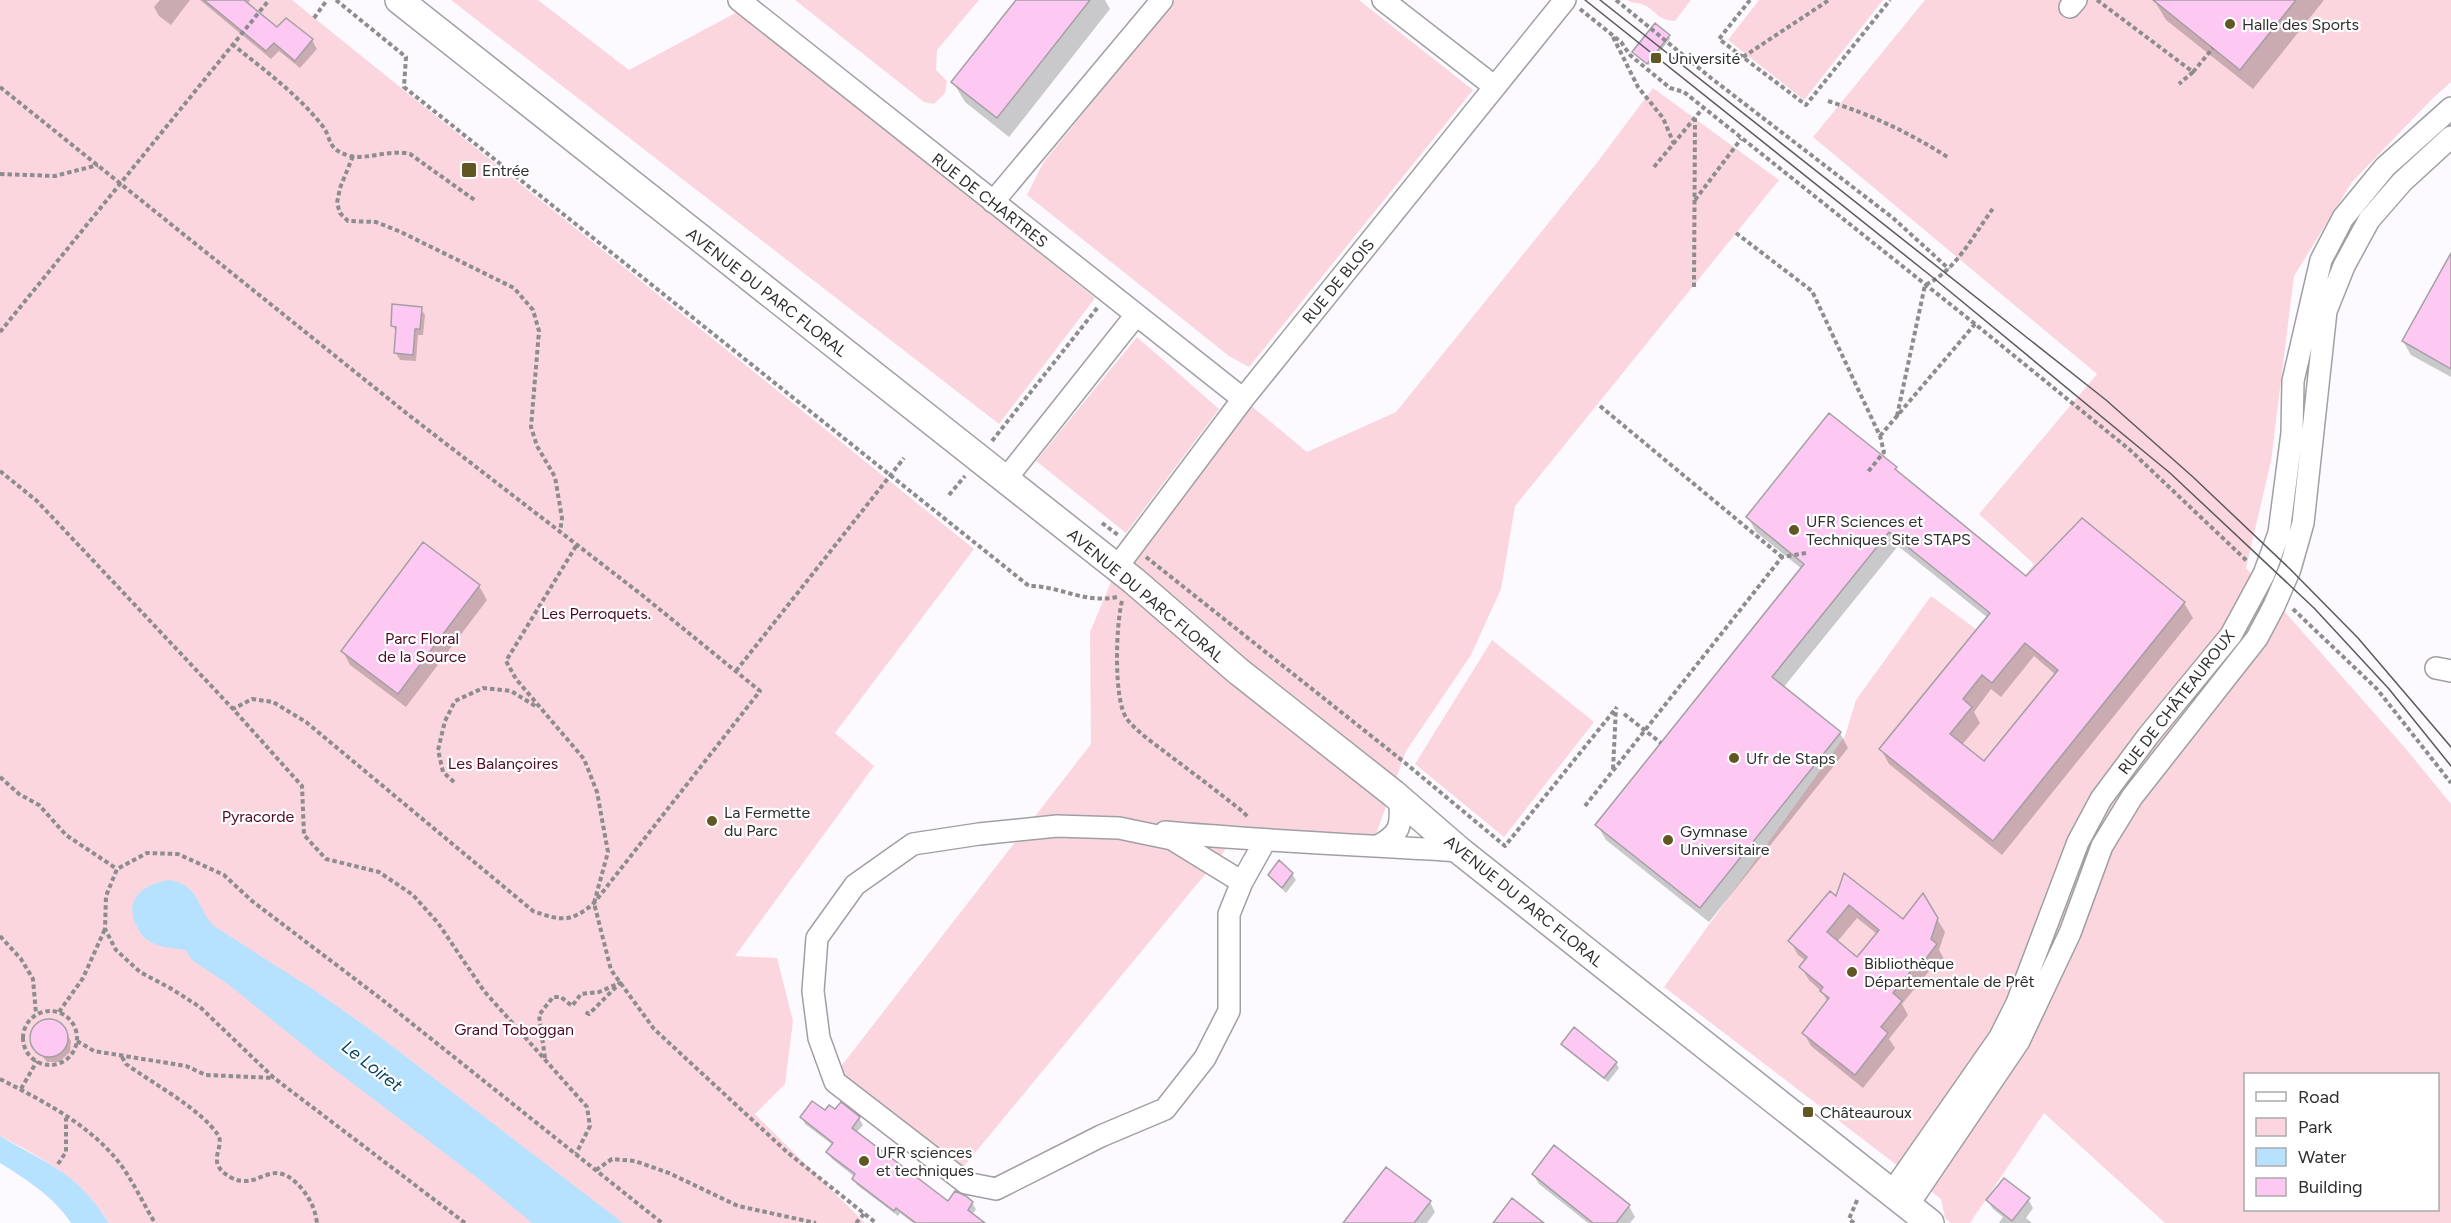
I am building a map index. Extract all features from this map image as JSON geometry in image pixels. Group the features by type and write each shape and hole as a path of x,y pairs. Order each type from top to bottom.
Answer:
{"main road":[{"name":"AVENUE DU PARC FLORAL","path":"399,0 1117,567 1238,671 1400,800 1460,851 1930,1223"}],"street":[{"name":"RUE DE CHARTRES","path":"739,0 1243,399"},
{"path":"993,202 1162,0"},
{"path":"1383,0 1495,87"},
{"name":"RUE DE BLOIS","path":"1117,567 1243,399 1495,87 1571,4"},
{"name":"RUE DE CHÂTEAUROUX","path":"1900,1199 2000,1037 2017,1003 2078,842 2101,800 2148,736 2231,635 2265,574 2279,533 2292,433 2293,381 2321,260 2343,218 2385,167 2451,108"},
{"name":"RUE DE CHÂTEAUROUX","path":"1900,1199 2019,1041 2070,933 2102,846 2132,797 2257,638 2274,606 2290,569 2303,524 2326,311 2344,266 2370,220 2402,182 2451,137"},
{"path":"1005,480 1136,315"},
{"path":"1378,846 1397,833 1401,822 1400,800"},
{"path":"1266,841 1242,882 1229,914 1229,1011 1204,1058 1165,1109 1101,1136 996,1189 966,1184 835,1082 819,1038 813,991 817,938 855,885 913,844 1057,826 1119,828 1266,841 1460,851"},
{"path":"1119,828 1172,839 1242,882"}],"path":[{"path":"0,332 269,0"},
{"path":"314,18 327,0"},
{"path":"336,0 406,57 404,87 1029,586 1046,588 1086,599 1100,599 1124,594 1117,621 1117,646 1120,702 1126,718 1143,735 1242,811 1266,841"},
{"path":"1616,0 1711,78 1893,218 1949,269"},
{"path":"1750,0 1719,39 1806,105 1890,0"},
{"path":"1743,57 1829,0"},
{"path":"2097,0 2193,72"},
{"path":"1571,4 1621,42 1630,55 1670,88 1684,92 2130,450 2253,566"},
{"path":"1611,34 1638,87 1663,118 1674,144"},
{"path":"232,44 289,91 323,125 329,144 339,152 353,156 398,151 410,154 476,201"},
{"path":"2179,84 2193,72 2213,48"},
{"path":"0,87 410,416 760,690 594,903 579,916 558,920 533,911 306,722 273,702 263,700 252,699 233,709"},
{"path":"1828,101 1870,115 1913,135 1948,158"},
{"path":"1654,168 1703,108"},
{"path":"1694,287 1695,118"},
{"path":"1695,200 1741,139"},
{"path":"353,156 337,202 340,213 348,221 376,222 401,232 514,288 533,310 539,331 531,427 537,446 555,477 562,518 560,532"},
{"path":"0,174 55,176 99,165"},
{"path":"1925,285 1936,280 1949,269 1994,207"},
{"path":"1736,233 1812,291 1880,436 1884,452 1867,473"},
{"path":"1897,416 1925,285"},
{"path":"992,441 1103,301"},
{"path":"1880,436 1975,324"},
{"path":"1600,406 1782,557"},
{"path":"736,671 904,458"},
{"path":"0,471 37,501 233,709 302,786 304,835 326,859 379,872 412,895 438,923 484,992 587,1107 590,1126 576,1154"},
{"path":"950,495 969,471"},
{"path":"576,546 506,661 516,679 584,759 597,792 608,852 594,903 611,970 654,1029 787,1152 876,1223"},
{"path":"1585,806 1782,557 1806,553"},
{"name":"AVENUE DU PARC FLORAL","path":"1142,554 1404,762 1505,846 1617,707 1613,769"},
{"path":"2286,603 2377,689 2451,783"},
{"path":"454,782 443,772 438,750 445,721 455,701 483,688 493,689 511,691 541,710"},
{"path":"1624,714 1661,743"},
{"path":"0,777 19,794 39,805 66,835 117,869"},
{"path":"59,1012 83,978 105,929 106,896 117,869 147,853 178,854 224,875 252,901 662,1223"},
{"path":"105,929 116,950 140,972 170,987 200,1007 274,1078 465,1223"},
{"path":"0,936 21,959 33,979 36,1014"},
{"path":"545,1059 539,1015 553,997 561,997 572,1006 581,994 599,992 620,982"},
{"path":"585,1012 589,1014 620,982"},
{"path":"43,1011 59,1012 73,1023 77,1041 75,1049 63,1062 54,1064 37,1061 30,1056 23,1042 25,1026 36,1014 43,1011"},
{"path":"77,1041 94,1051 186,1066 206,1075 274,1078"},
{"path":"122,1057 126,1064 205,1120 220,1139 217,1160 222,1170 230,1177 244,1181 277,1173 288,1175 313,1204 317,1223"},
{"path":"21,1089 37,1061"},
{"path":"0,1078 66,1117 112,1154 155,1223"},
{"path":"58,1164 66,1152 66,1117"},
{"path":"596,1170 612,1159 635,1161 686,1180 738,1206 816,1223"},
{"path":"1854,1223 1849,1219 1858,1198"},
{"path":"856,1223 864,1214"}],"green space":[{"name":"Parc Floral de la Source","path":"0,0 292,0 974,549 835,733 874,766 735,956 777,958 793,1021 785,1084 755,1114 865,1223 109,1223 87,1194 74,1182 47,1162 0,1136"},
{"path":"451,0 538,0 629,70 739,11 1095,298 999,424"},
{"path":"795,0 979,0 937,50 936,70 947,81 945,93 934,104 924,102"},
{"path":"1175,0 1359,0 1473,90 1249,367 1229,356 1027,195 1043,163"},
{"path":"1627,0 1691,0 1675,21 1664,19 1646,6"},
{"path":"1759,0 1883,0 1804,100 1728,40"},
{"path":"1925,0 2451,0 2451,82 2352,182 2294,276 2271,461 2246,568 2406,749 2451,804 2451,1223 2165,1223 2044,1113 1970,1223 1951,1223 1945,1218 1941,1199 1664,987 1845,736 1856,700 1931,596 1980,632 2034,564 1979,514 2097,374 1813,137"},
{"path":"1653,88 1779,180 1515,506 1501,589 1471,655 1406,751 1371,848 1231,843 955,1177 832,1078 1091,744 1090,632 1117,568 1243,399 1307,452 1396,412 1596,164"},
{"path":"1137,337 1219,409 1126,533 1036,461"},
{"path":"1492,640 1594,722 1504,837 1415,764"}],"water":[{"name":"Le Loiret","path":"170,880 180,883 193,892 214,926 317,992 371,1030 623,1223 532,1223 229,985 192,960 185,950 162,946 145,938 133,917 134,901 144,889"},
{"path":"0,1136 61,1171 85,1192 109,1223 71,1223 48,1197 0,1163"}],"building":[{"path":"204,0 244,0 277,27 286,18 313,39 295,61 274,43 266,51"},
{"path":"1016,0 1090,0 997,118 951,82"},
{"name":"Halle des Sports","path":"2153,0 2296,0 2240,70"},
{"path":"1655,23 1670,35 1647,64 1632,52"},
{"path":"2451,253 2451,369 2402,341"},
{"path":"392,304 422,307 420,329 415,329 413,355 394,353 396,327 391,326"},
{"path":"1829,413 2026,576 2082,518 2185,602 1993,841 1879,749 1990,613 1889,532 1772,677 1841,732 1700,908 1595,825 1804,564 1746,517","holes":["2025,643 2058,670 1984,761 1950,734 1972,707 1963,699 1982,675 1992,683"]},
{"path":"423,542 480,585 398,694 341,651"},
{"path":"1279,860 1293,873 1282,888 1268,875"},
{"name":"Bibliothèque Départementale de Prêt","path":"1844,873 1903,919 1923,893 1938,918 1931,939 1937,944 1925,960 1922,957 1893,993 1902,1001 1881,1027 1888,1033 1855,1075 1802,1033 1829,998 1820,991 1823,987 1799,967 1807,957 1788,941 1830,891 1836,896","holes":["1849,905 1879,930 1857,957 1827,932"]},
{"path":"49,1019 62,1025 68,1038 62,1051 49,1057 36,1051 30,1038 36,1025"},
{"path":"1574,1027 1617,1062 1604,1078 1561,1044"},
{"path":"812,1101 825,1110 829,1105 835,1109 841,1102 860,1117 852,1128 948,1201 955,1191 966,1196 973,1202 968,1210 985,1223 916,1223 896,1208 894,1211 852,1179 855,1174 826,1152 833,1143 800,1117"},
{"path":"1554,1145 1630,1205 1616,1223 1593,1223 1532,1174"},
{"path":"1386,1167 1431,1201 1414,1223 1343,1223"},
{"path":"2004,1178 2030,1198 2012,1221 1986,1200"},
{"path":"1512,1198 1544,1223 1493,1223"}],"tram line":[{"path":"1585,0 1936,280 2170,473 2314,608 2389,689 2451,766"},
{"path":"1600,0 2106,400 2193,477 2290,569 2358,638 2451,747"}],"place":[{"name":"Halle des Sports","path":"2230,24"},
{"name":"Université","path":"1656,58"},
{"name":"Entrée","path":"469,170"},
{"name":"UFR Sciences et Techniques Site STAPS","path":"1794,530"},
{"name":"Ufr de Staps","path":"1734,758"},
{"name":"La Fermette du Parc","path":"712,821"},
{"name":"Gymnase Universitaire","path":"1668,840"},
{"name":"Bibliothèque Départementale de Prêt","path":"1852,972"},
{"name":"Châteauroux","path":"1808,1112"},
{"name":"UFR sciences et techniques","path":"864,1161"}],"park label":[{"name":"Les Perroquets.","path":"596,613"},
{"name":"Les Balançoires","path":"503,763"},
{"name":"Pyracorde","path":"258,816"},
{"name":"Grand Toboggan","path":"514,1029"}]}
